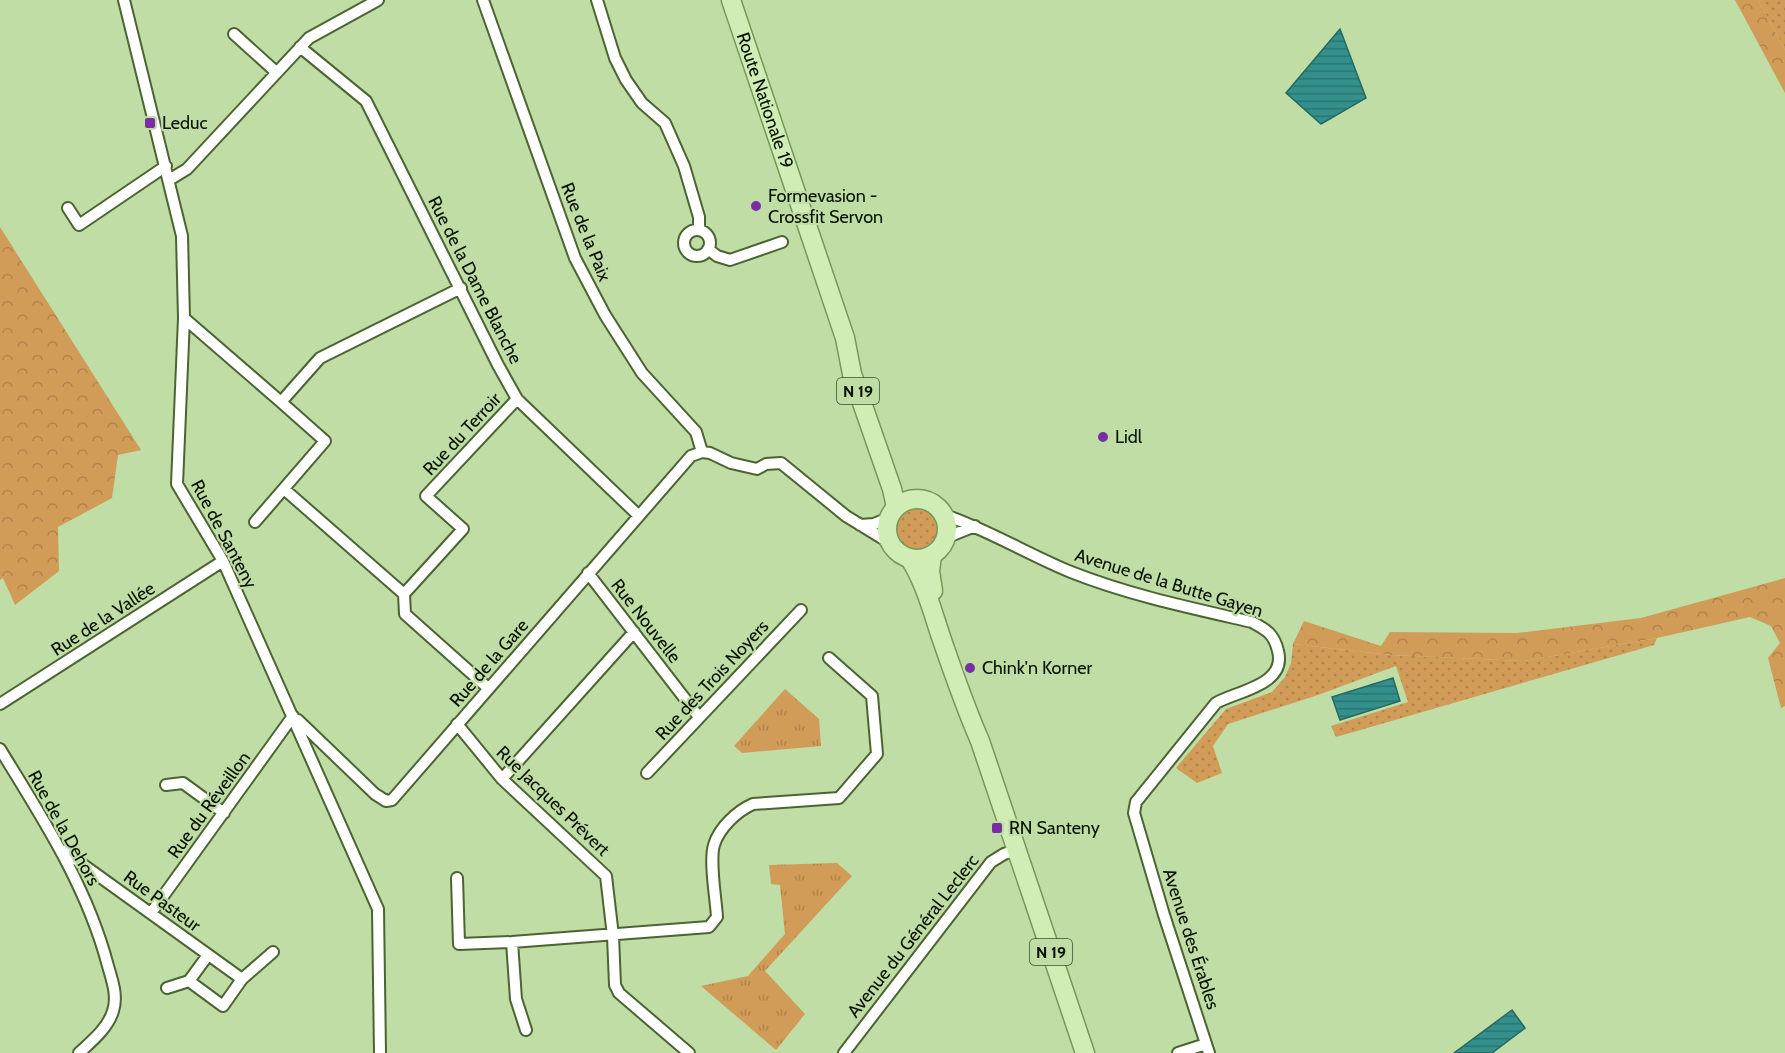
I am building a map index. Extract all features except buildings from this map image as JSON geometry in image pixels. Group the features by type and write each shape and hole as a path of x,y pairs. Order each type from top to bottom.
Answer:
{"main road":[{"name":"Route Nationale 19","path":"731,0 845,338 866,387 893,473 898,483 913,499"},
{"name":"Route Nationale 19","path":"845,338 852,374 892,489 892,513"},
{"path":"913,499 933,504 942,514 947,528 942,546 932,555 920,559 910,559 901,555 890,543 886,529 892,513 904,502 913,499"},
{"name":"N 19","path":"932,555 930,571 932,589 975,714 980,741"},
{"name":"N 19","path":"910,559 926,591 963,702 980,741 1085,1053"}],"street":[{"name":"Rue de Santeny","path":"124,0 182,236 184,318 177,484 223,561 378,909 380,1053"},
{"path":"170,180 188,169 300,47 320,30 378,0"},
{"name":"Rue de la Paix","path":"483,0 575,258 605,315 642,373 696,432 702,452"},
{"path":"597,0 615,58 626,80 642,103 665,123 684,166 699,218 699,230"},
{"path":"234,34 276,72"},
{"name":"Rue de la Dame Blanche","path":"300,47 366,101 517,399 639,516"},
{"path":"68,208 79,225 166,166"},
{"path":"699,230 709,237 708,249 704,254 697,255 687,249 686,238 691,232 699,230"},
{"path":"708,249 717,256 730,260 782,242"},
{"path":"281,402 320,358 461,288"},
{"path":"184,318 325,441 255,522"},
{"name":"Rue du Terroir","path":"404,594 463,529 426,496 517,399"},
{"path":"702,452 710,453 731,463 757,469 766,464 781,463 860,525 890,543"},
{"name":"Rue de la Gare","path":"293,716 375,794 386,801 392,800 691,456 702,452"},
{"path":"284,489 404,594 405,614 488,688"},
{"path":"860,525 874,524 892,513"},
{"name":"Avenue de la Butte Gayen","path":"942,514 975,526 1036,556 1106,584 1252,622 1270,631 1276,641 1280,656 1277,668 1271,677 1260,685 1227,696 1203,716 1136,802 1134,813 1141,836"},
{"path":"945,538 975,526"},
{"name":"Rue de la Vallée","path":"0,704 223,561"},
{"name":"Rue Nouvelle","path":"588,573 699,717"},
{"name":"Rue des Trois Noyers","path":"647,773 801,610"},
{"path":"502,779 634,632"},
{"path":"457,878 459,944 613,936 709,927 717,917 714,845 720,833 741,809 753,804 839,798 877,754 872,696 829,658"},
{"name":"Rue du Réveillon","path":"150,913 293,716"},
{"name":"Rue Jacques Prévert","path":"457,724 502,779 606,876 613,936 615,985 619,993 688,1053"},
{"name":"Rue de la Dehors","path":"0,749 61,849 88,906 116,996 114,1010 108,1021 98,1035 79,1053"},
{"path":"166,784 183,783 224,813"},
{"name":"Avenue des Érables","path":"1141,836 1164,915 1208,1048"},
{"name":"Rue Pasteur","path":"61,849 242,979"},
{"name":"Avenue du Général Leclerc","path":"844,1053 990,862 1016,850"},
{"path":"512,942 516,999 526,1030"},
{"path":"189,981 223,1006 242,979 273,952"},
{"path":"167,988 189,981 208,955"},
{"path":"1178,1053 1208,1048"}],"green space":[{"path":"1735,0 1758,0 1785,50 1785,93"},
{"path":"1758,0 1785,0 1785,50"},
{"path":"0,227 141,450 118,455 112,498 58,527 59,571 15,605 3,578 0,580"},
{"path":"917,508 932,515 939,530 932,545 917,552 902,545 895,530 902,515"},
{"path":"1785,578 1785,706 1781,708 1768,658 1780,643 1771,626 1750,617 1657,638 1524,661 1391,655 1293,644 1304,621 1381,646 1390,632 1517,633 1641,618"},
{"path":"1657,638 1654,645 1336,737 1331,726 1408,702 1396,666 1318,695 1228,724 1213,746 1222,773 1197,783 1176,768 1226,709 1272,692 1285,677 1291,663 1293,644 1391,655 1524,661"},
{"path":"785,689 819,719 821,746 742,753 734,746"},
{"path":"837,863 852,876 765,971 805,1014 776,1050 701,986 748,976 785,934 780,885 771,884 769,865"}],"water":[{"path":"1340,29 1366,98 1321,124 1286,93"},
{"path":"1393,678 1400,701 1340,720 1332,697"},
{"path":"1512,1010 1525,1028 1492,1053 1454,1053"}],"place":[{"name":"Leduc","path":"150,123"},
{"name":"Formevasion - Crossfit Servon","path":"756,206"},
{"name":"Lidl","path":"1103,437"},
{"name":"Chink'n Korner","path":"970,668"},
{"name":"RN Santeny","path":"997,828"}]}
